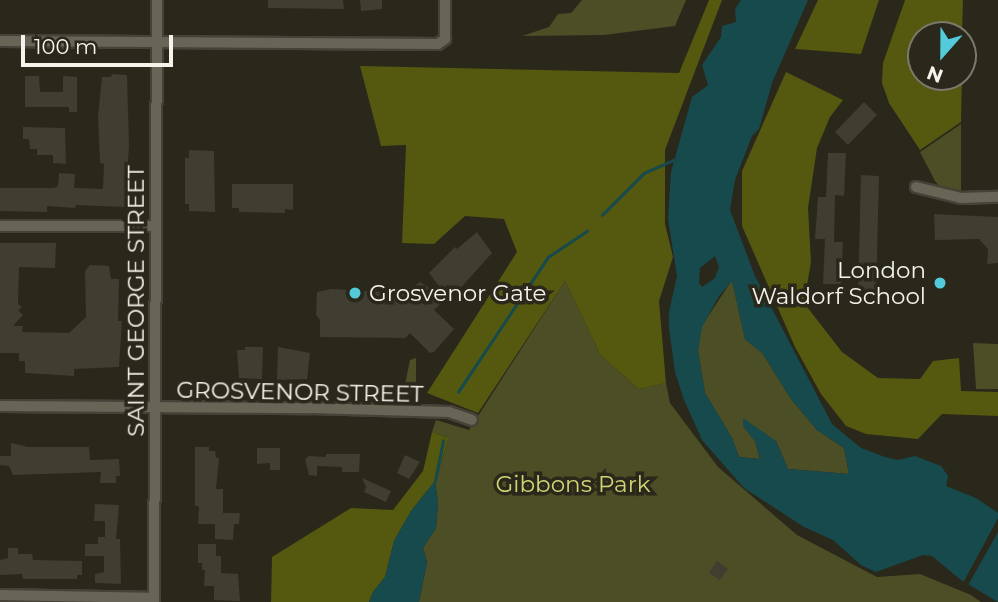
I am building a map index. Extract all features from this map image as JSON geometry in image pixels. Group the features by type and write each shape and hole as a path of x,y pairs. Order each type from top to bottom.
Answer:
{"street":[{"name":"SAINT GEORGE STREET","path":"154,600 157,0"},
{"path":"0,41 438,44 444,39 445,0"},
{"path":"916,187 961,198 998,197"},
{"path":"0,226 155,226"},
{"name":"GROSVENOR STREET","path":"0,406 311,408 449,412 472,420"},
{"path":"0,595 154,600"}],"green space":[{"path":"582,0 686,0 675,26 604,35 522,36 549,27 558,14 571,13"},
{"path":"961,124 961,194 941,188 920,152"},
{"path":"732,280 745,339 763,354 791,399 817,430 844,448 849,474 788,469 776,441 743,426 755,441 760,459 739,457 732,438 705,393 698,351 701,327"},
{"name":"Gibbons Park","path":"565,281 601,356 639,389 666,383 670,403 718,467 797,535 877,577 920,574 971,595 981,602 419,602 427,562 423,548 436,528 438,503 435,481 449,438 432,432 436,420 469,430"},
{"path":"973,343 998,344 998,389 976,389"},
{"path":"416,358 416,381 408,400 401,404 410,360"}],"shaded area":[{"path":"709,0 722,0 665,150 665,224 673,257 659,301 666,383 639,389 601,356 565,281 478,413 427,393 517,252 504,219 465,216 434,244 402,243 406,145 381,146 360,66 679,73"},
{"path":"818,0 879,0 861,54 795,49"},
{"path":"905,0 963,0 962,21 907,21 907,91 962,91 961,122 920,150 889,103 882,83 883,63"},
{"path":"786,72 843,100 830,117 817,148 808,208 811,262 804,303 842,352 878,378 920,379 933,361 959,358 961,391 998,392 998,416 942,414 918,439 866,434 846,426 821,394 795,347 742,226 742,171"},
{"path":"432,432 449,438 435,481 411,511 394,541 385,577 369,602 271,602 272,557 351,508 393,510 423,471"}],"water":[{"path":"741,0 808,0 772,83 759,129 752,136 735,180 730,210 755,276 832,424 861,448 898,460 915,456 941,466 948,476 946,486 976,498 998,513 998,602 961,580 932,556 923,555 876,572 861,565 833,540 804,527 744,488 702,440 684,400 675,372 669,328 669,312 677,276 668,219 671,172 692,97 708,85 702,65 721,37 722,26 736,22 735,9","holes":["715,256 719,267 715,278 702,287 699,283 700,268","732,281 745,339 763,354 791,399 817,430 844,448 849,474 788,469 776,441 743,418 743,426 755,441 760,459 739,457 732,438 705,393 698,351 702,327 719,296"]},
{"path":"435,481 438,503 436,528 423,548 427,562 419,602 369,602 385,577 394,541 411,511"}],"pier":[{"path":"998,518 998,532 967,587 962,585"}],"building":[{"path":"268,0 343,0 344,9 268,8"},
{"path":"360,0 382,0 382,9 361,11"},
{"path":"112,74 127,75 129,146 125,207 76,205 75,208 47,206 47,212 0,211 0,188 54,188 58,186 59,173 75,174 74,188 103,189 104,164 100,163 98,116 102,77 111,77"},
{"path":"25,76 39,76 40,92 63,92 63,76 77,77 77,112 69,112 69,107 25,107"},
{"path":"864,102 877,115 848,145 835,132"},
{"path":"23,127 65,128 66,164 53,163 53,155 37,155 37,149 30,149 29,139 23,139"},
{"path":"189,150 214,151 215,212 189,211 189,204 185,204 185,158 189,158"},
{"path":"828,153 846,153 844,196 835,195 834,242 843,242 841,284 823,284 825,239 815,239 818,197 826,197"},
{"path":"861,175 879,176 876,295 858,294"},
{"path":"232,184 293,184 293,210 285,209 285,213 239,212 239,208 232,208"},
{"path":"934,214 998,217 998,263 987,264 988,249 979,239 935,240"},
{"path":"477,232 492,253 456,293 448,298 429,273 455,247 457,249"},
{"path":"0,243 56,243 55,268 19,267 18,304 22,307 18,310 23,315 13,326 23,326 22,332 69,333 86,317 85,271 90,265 109,266 111,279 119,279 118,321 122,321 119,367 74,369 74,376 25,373 25,361 19,361 19,353 0,353"},
{"name":"Grosvenor Gate","path":"420,282 446,299 434,310 454,329 434,352 430,353 410,333 405,338 320,337 320,320 316,315 317,292 331,289 401,293 402,289 409,290"},
{"path":"245,347 263,347 262,379 239,378 237,350 245,350"},
{"path":"278,347 310,353 307,379 277,380"},
{"path":"11,443 28,447 89,447 90,460 119,459 120,476 116,476 116,483 100,483 101,472 13,475 9,466 0,465 0,456 11,456"},
{"path":"195,447 209,447 209,451 215,451 216,458 219,458 216,489 223,489 223,513 240,513 239,524 234,524 233,540 215,539 215,524 198,524 199,506 195,506"},
{"path":"257,448 280,448 280,470 270,470 270,463 257,464"},
{"path":"326,454 360,454 359,472 342,472 342,467 317,466 317,476 309,475 305,459 309,456 326,457"},
{"path":"405,455 420,462 409,479 397,473"},
{"path":"362,478 391,491 386,502 364,492 366,487"},
{"path":"95,504 119,505 116,539 120,539 121,584 95,583 95,574 104,572 104,556 85,556 85,544 98,544 98,537 105,537 105,521 94,521"},
{"path":"198,544 216,544 216,556 221,556 221,573 238,574 240,601 214,600 214,586 204,586 205,570 202,570 202,563 198,563"},
{"path":"8,548 18,548 18,554 32,554 33,560 82,561 82,575 77,575 77,579 23,579 22,574 0,575 0,560 8,558"},
{"path":"717,561 728,569 720,580 709,573"}],"waterway":[{"path":"602,215 644,173 673,160"},
{"path":"458,392 548,257 587,231"},
{"path":"435,481 443,441"}],"place":[{"name":"London Waldorf School","path":"940,283"},
{"name":"Grosvenor Gate","path":"355,293"}]}
